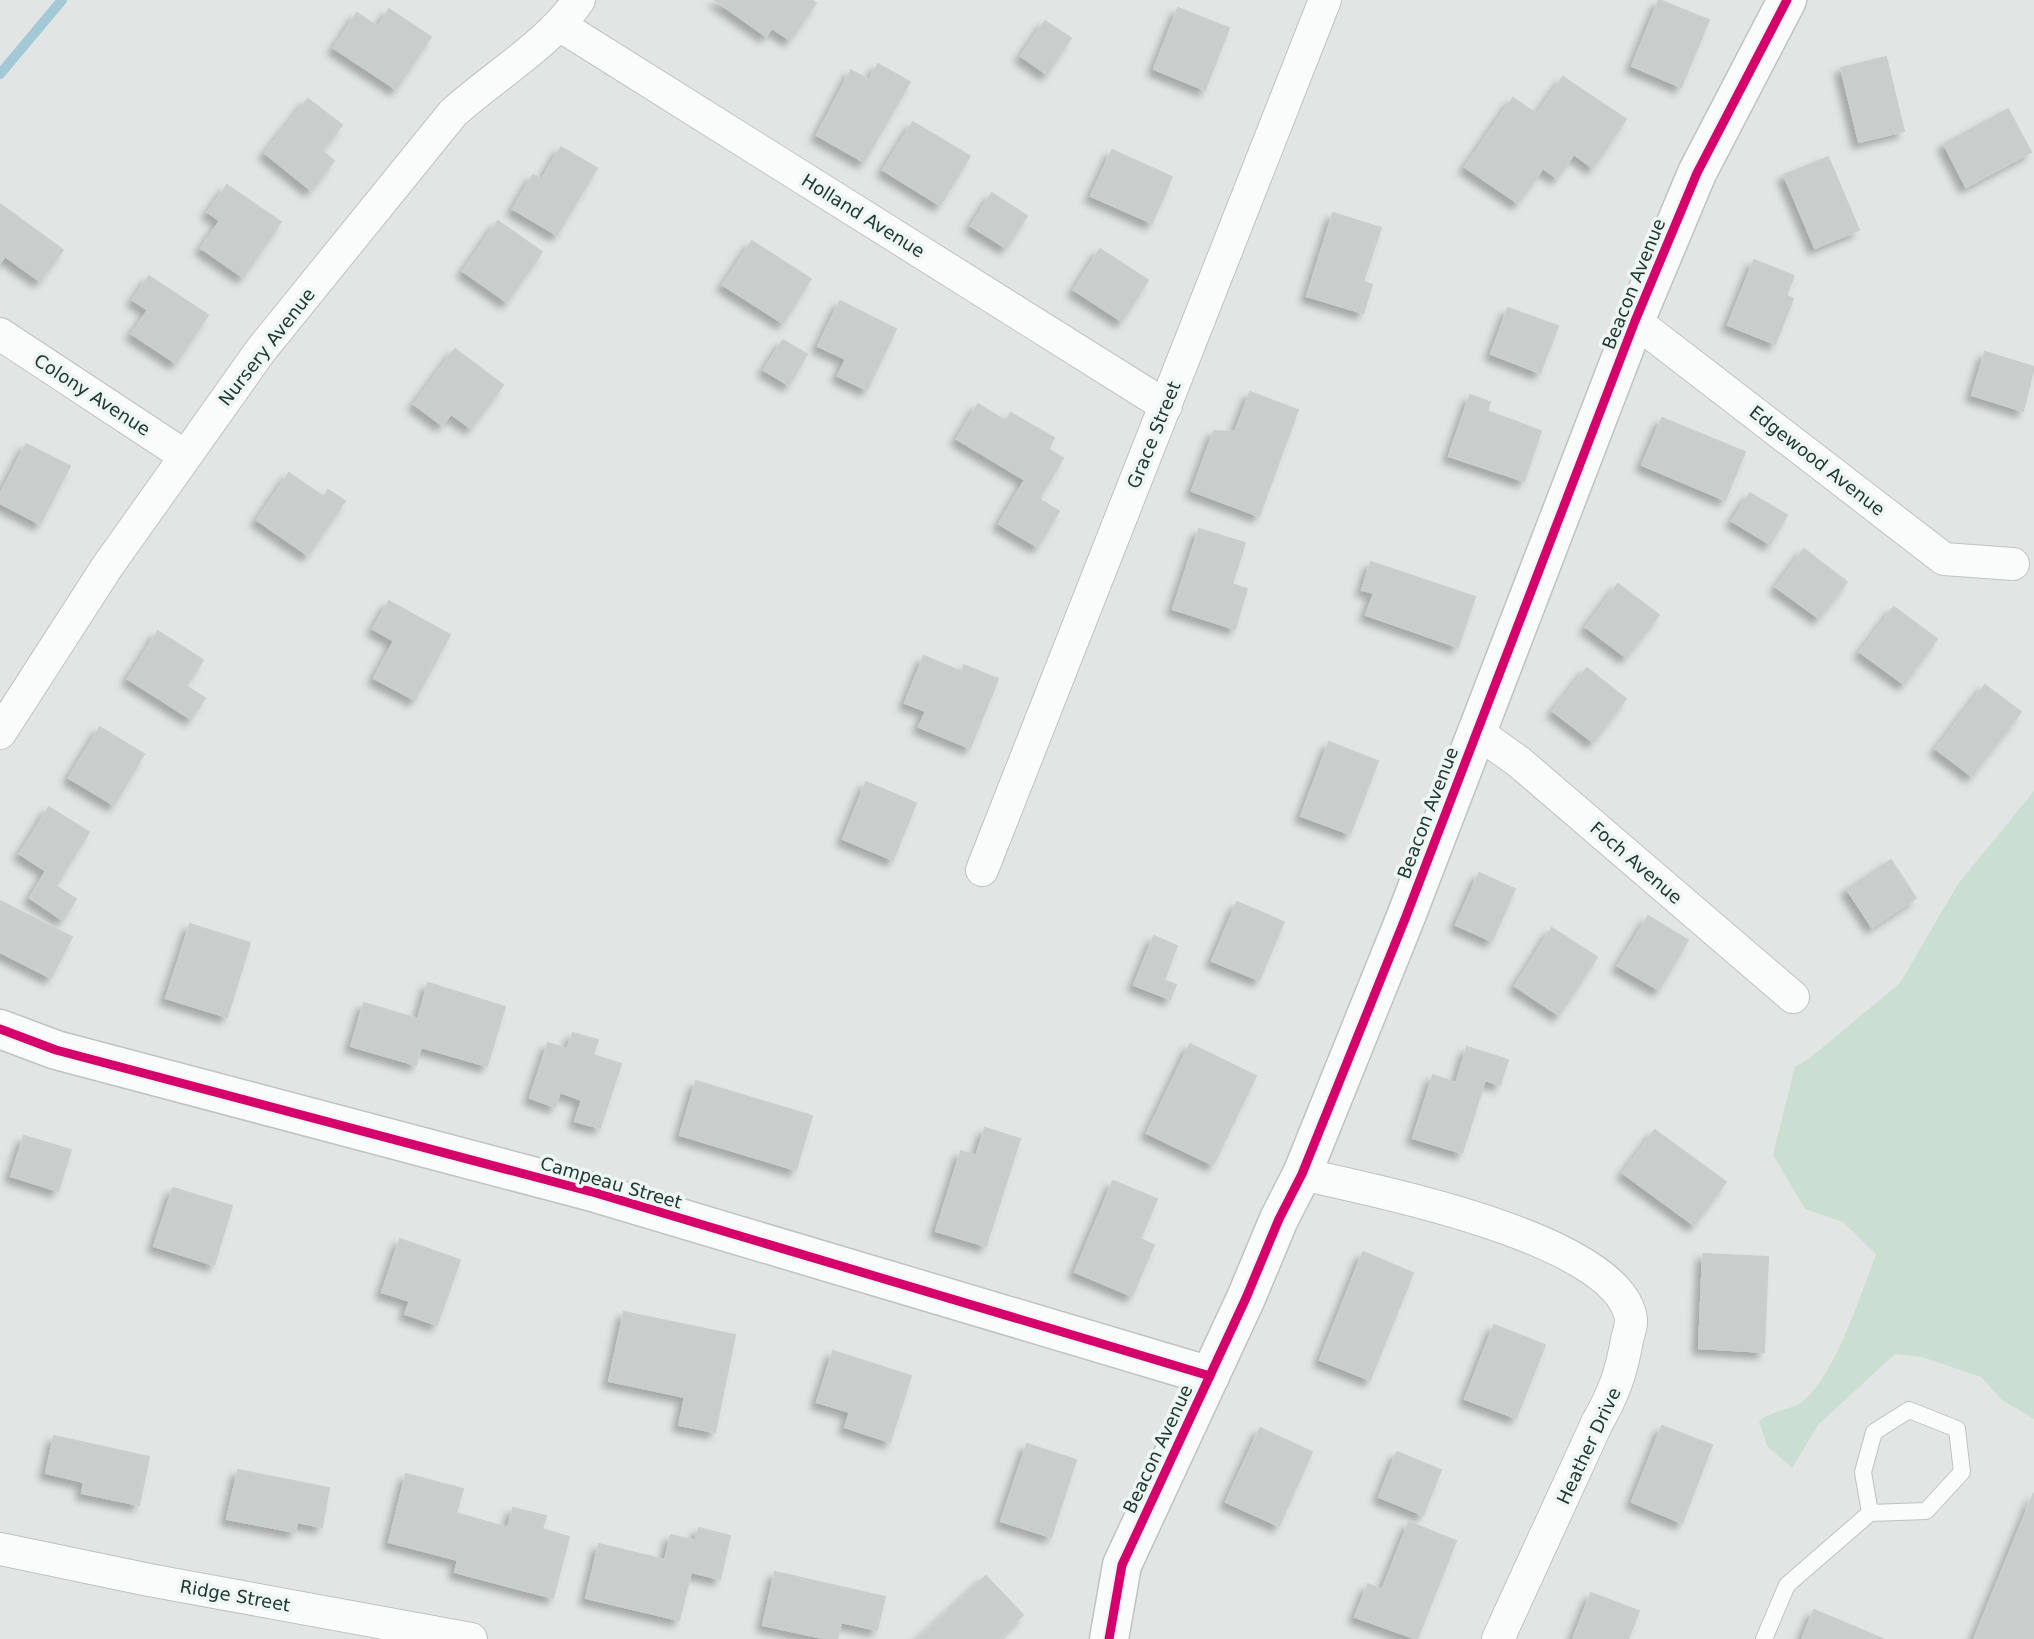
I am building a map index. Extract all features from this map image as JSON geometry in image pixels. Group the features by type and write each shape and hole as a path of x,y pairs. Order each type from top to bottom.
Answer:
{"street":[{"name":"Nursery Avenue","path":"0,733 107,567 261,350 453,113 487,82 561,26 579,0"},
{"name":"Grace Street","path":"982,870 1325,0"},
{"name":"Beacon Avenue","path":"1109,1639 1122,1565 1302,1174 1635,321 1697,173 1787,0"},
{"name":"Holland Avenue","path":"561,26 1166,406"},
{"name":"Edgewood Avenue","path":"1635,321 1944,559 2013,564"},
{"name":"Colony Avenue","path":"0,334 185,456"},
{"name":"Foch Avenue","path":"1476,732 1519,762 1793,997"},
{"name":"Campeau Street","path":"0,1029 56,1050 596,1193 1210,1376"},
{"name":"Heather Drive","path":"1302,1174 1400,1197 1535,1239 1577,1259 1618,1292 1630,1311 1632,1325 1616,1390 1597,1423 1498,1639"},
{"name":"Ridge Street","path":"0,1549 149,1580 471,1639"}],"lane":[{"path":"1764,1639 1787,1585 1870,1513 1926,1511 1962,1472 1957,1429 1909,1409 1874,1432 1863,1472 1870,1513"}],"green space":[{"path":"2034,791 2034,1419 2002,1400 1981,1377 1922,1357 1895,1354 1819,1424 1792,1468 1767,1446 1759,1421 1803,1401 1826,1373 1846,1333 1876,1254 1843,1222 1805,1209 1773,1155 1795,1067 1810,1058 1900,983 1958,884"}],"building":[{"path":"715,0 811,0 816,3 790,40 772,28 766,36"},
{"path":"1659,0 1709,20 1681,87 1632,66"},
{"path":"1178,8 1229,28 1205,90 1154,69"},
{"path":"389,9 431,37 396,89 334,48 357,13 378,27"},
{"path":"1045,21 1071,38 1047,74 1021,56"},
{"path":"1886,57 1904,131 1859,142 1841,68"},
{"path":"878,64 910,82 864,162 817,135 851,70 869,80"},
{"path":"1563,77 1626,119 1593,168 1574,154 1557,178 1543,168 1518,203 1465,167 1513,98 1537,114"},
{"path":"308,99 342,125 322,151 334,161 311,190 265,153"},
{"path":"2008,109 2031,152 1966,187 1944,144"},
{"path":"913,122 970,156 940,205 883,170"},
{"path":"561,147 597,168 557,235 513,209 533,175 542,179"},
{"path":"1112,150 1172,177 1152,223 1091,196"},
{"path":"1828,157 1859,230 1815,248 1784,175"},
{"path":"227,185 281,222 243,277 201,248 220,221 208,212"},
{"path":"992,193 1027,216 1006,248 971,226"},
{"path":"0,204 63,250 40,281 5,256 0,263"},
{"path":"1333,213 1381,228 1363,282 1372,285 1363,313 1307,296"},
{"path":"498,221 542,252 507,302 463,271"},
{"path":"752,241 811,279 783,323 723,285"},
{"path":"1100,249 1148,280 1122,321 1074,290"},
{"path":"1754,260 1794,276 1786,295 1793,299 1775,344 1728,325"},
{"path":"149,276 208,315 176,363 132,334 148,310 133,300"},
{"path":"840,301 896,329 867,390 838,376 846,359 818,346"},
{"path":"1508,308 1558,326 1540,373 1491,354"},
{"path":"783,340 807,354 789,385 764,370"},
{"path":"455,349 503,385 471,428 451,414 442,425 414,404"},
{"path":"1985,352 2034,367 2023,411 1972,395"},
{"path":"1250,392 1298,410 1259,516 1192,491 1214,431 1235,432"},
{"path":"1470,395 1490,402 1487,411 1541,431 1524,481 1449,456"},
{"path":"978,404 1006,421 1011,413 1054,438 1048,449 1063,458 1039,499 1059,511 1038,547 999,524 1025,480 957,439"},
{"path":"1662,418 1745,452 1725,500 1642,465"},
{"path":"26,444 70,466 40,524 0,503 0,495"},
{"path":"289,473 324,497 328,490 345,501 308,555 257,520"},
{"path":"1750,493 1787,515 1770,544 1732,521"},
{"path":"1199,529 1245,543 1232,584 1247,589 1235,629 1173,609"},
{"path":"1804,549 1847,582 1819,618 1776,587"},
{"path":"1371,562 1475,597 1458,647 1366,615 1374,593 1362,590"},
{"path":"1618,584 1659,615 1626,657 1586,627"},
{"path":"389,601 450,635 415,700 374,678 394,641 373,629"},
{"path":"1894,607 1937,639 1904,684 1860,652"},
{"path":"158,631 203,660 186,686 205,698 191,719 128,679"},
{"path":"924,656 962,672 964,665 998,679 970,748 919,727 926,711 905,703"},
{"path":"1587,668 1626,699 1593,742 1553,711"},
{"path":"1985,685 2021,712 1972,776 1936,749"},
{"path":"100,727 144,754 114,805 69,778"},
{"path":"1329,742 1378,761 1350,834 1301,816"},
{"path":"866,782 916,803 893,860 843,839"},
{"path":"49,807 89,832 56,886 76,899 63,920 30,898 46,871 20,854"},
{"path":"1891,860 1916,898 1872,927 1847,889"},
{"path":"1479,873 1515,889 1492,941 1456,925"},
{"path":"0,901 72,937 51,978 0,952"},
{"path":"1237,902 1284,922 1259,980 1212,961"},
{"path":"1648,916 1688,940 1659,990 1618,966"},
{"path":"190,924 250,943 227,1017 166,998"},
{"path":"1552,928 1597,957 1559,1015 1515,986"},
{"path":"1154,936 1177,946 1164,980 1176,985 1170,999 1134,985"},
{"path":"428,983 505,1007 487,1066 421,1047 416,1065 351,1046 364,1003 418,1019"},
{"path":"573,1033 598,1040 593,1055 621,1064 600,1128 575,1121 582,1100 560,1092 555,1107 530,1098 548,1043 567,1049"},
{"path":"1190,1044 1256,1076 1213,1165 1147,1133"},
{"path":"1467,1047 1508,1060 1500,1085 1485,1080 1462,1153 1413,1138 1433,1075 1456,1083"},
{"path":"696,1081 812,1116 796,1170 680,1135"},
{"path":"985,1128 1020,1139 986,1246 936,1231 961,1151 976,1156"},
{"path":"1655,1130 1726,1182 1694,1225 1623,1173"},
{"path":"24,1136 71,1150 58,1191 11,1176"},
{"path":"1113,1181 1157,1199 1140,1239 1154,1245 1132,1296 1075,1272"},
{"path":"173,1188 232,1206 214,1265 154,1246"},
{"path":"400,1239 460,1260 437,1325 405,1314 410,1301 382,1292"},
{"path":"1363,1252 1413,1273 1370,1380 1320,1360"},
{"path":"1703,1254 1768,1257 1764,1352 1699,1348"},
{"path":"624,1312 735,1335 715,1432 679,1425 685,1397 609,1381"},
{"path":"1494,1325 1545,1345 1516,1418 1465,1399"},
{"path":"833,1351 911,1376 890,1442 845,1427 850,1412 817,1402"},
{"path":"1662,1426 1712,1445 1682,1523 1632,1502"},
{"path":"1260,1428 1312,1452 1279,1526 1226,1502"},
{"path":"54,1436 149,1457 139,1505 82,1493 84,1482 46,1473"},
{"path":"1027,1444 1076,1460 1051,1537 1001,1521"},
{"path":"1397,1452 1441,1470 1423,1515 1379,1497"},
{"path":"238,1470 329,1488 322,1527 297,1522 295,1532 227,1519"},
{"path":"406,1474 463,1489 456,1513 508,1528 513,1508 546,1516 542,1529 569,1537 553,1598 455,1572 458,1560 389,1542"},
{"path":"2034,1493 2034,1639 1974,1639"},
{"path":"1409,1522 1456,1541 1417,1639 1355,1617 1368,1584 1382,1590"},
{"path":"699,1528 730,1536 720,1579 691,1572 679,1620 586,1598 599,1544 665,1560 671,1535 695,1541"},
{"path":"775,1572 885,1597 877,1630 841,1622 837,1639 827,1639 763,1625"},
{"path":"986,1576 1023,1615 998,1639 918,1639"},
{"path":"1591,1593 1639,1611 1628,1639 1573,1639"},
{"path":"1814,1610 1883,1639 1802,1639"}],"waterway":[{"path":"0,74 62,0"}],"cycle path":[{"path":"1109,1639 1122,1565 1302,1174 1405,919 1635,321 1697,173 1787,0"},
{"path":"0,1029 56,1050 596,1193 1210,1376"}]}
